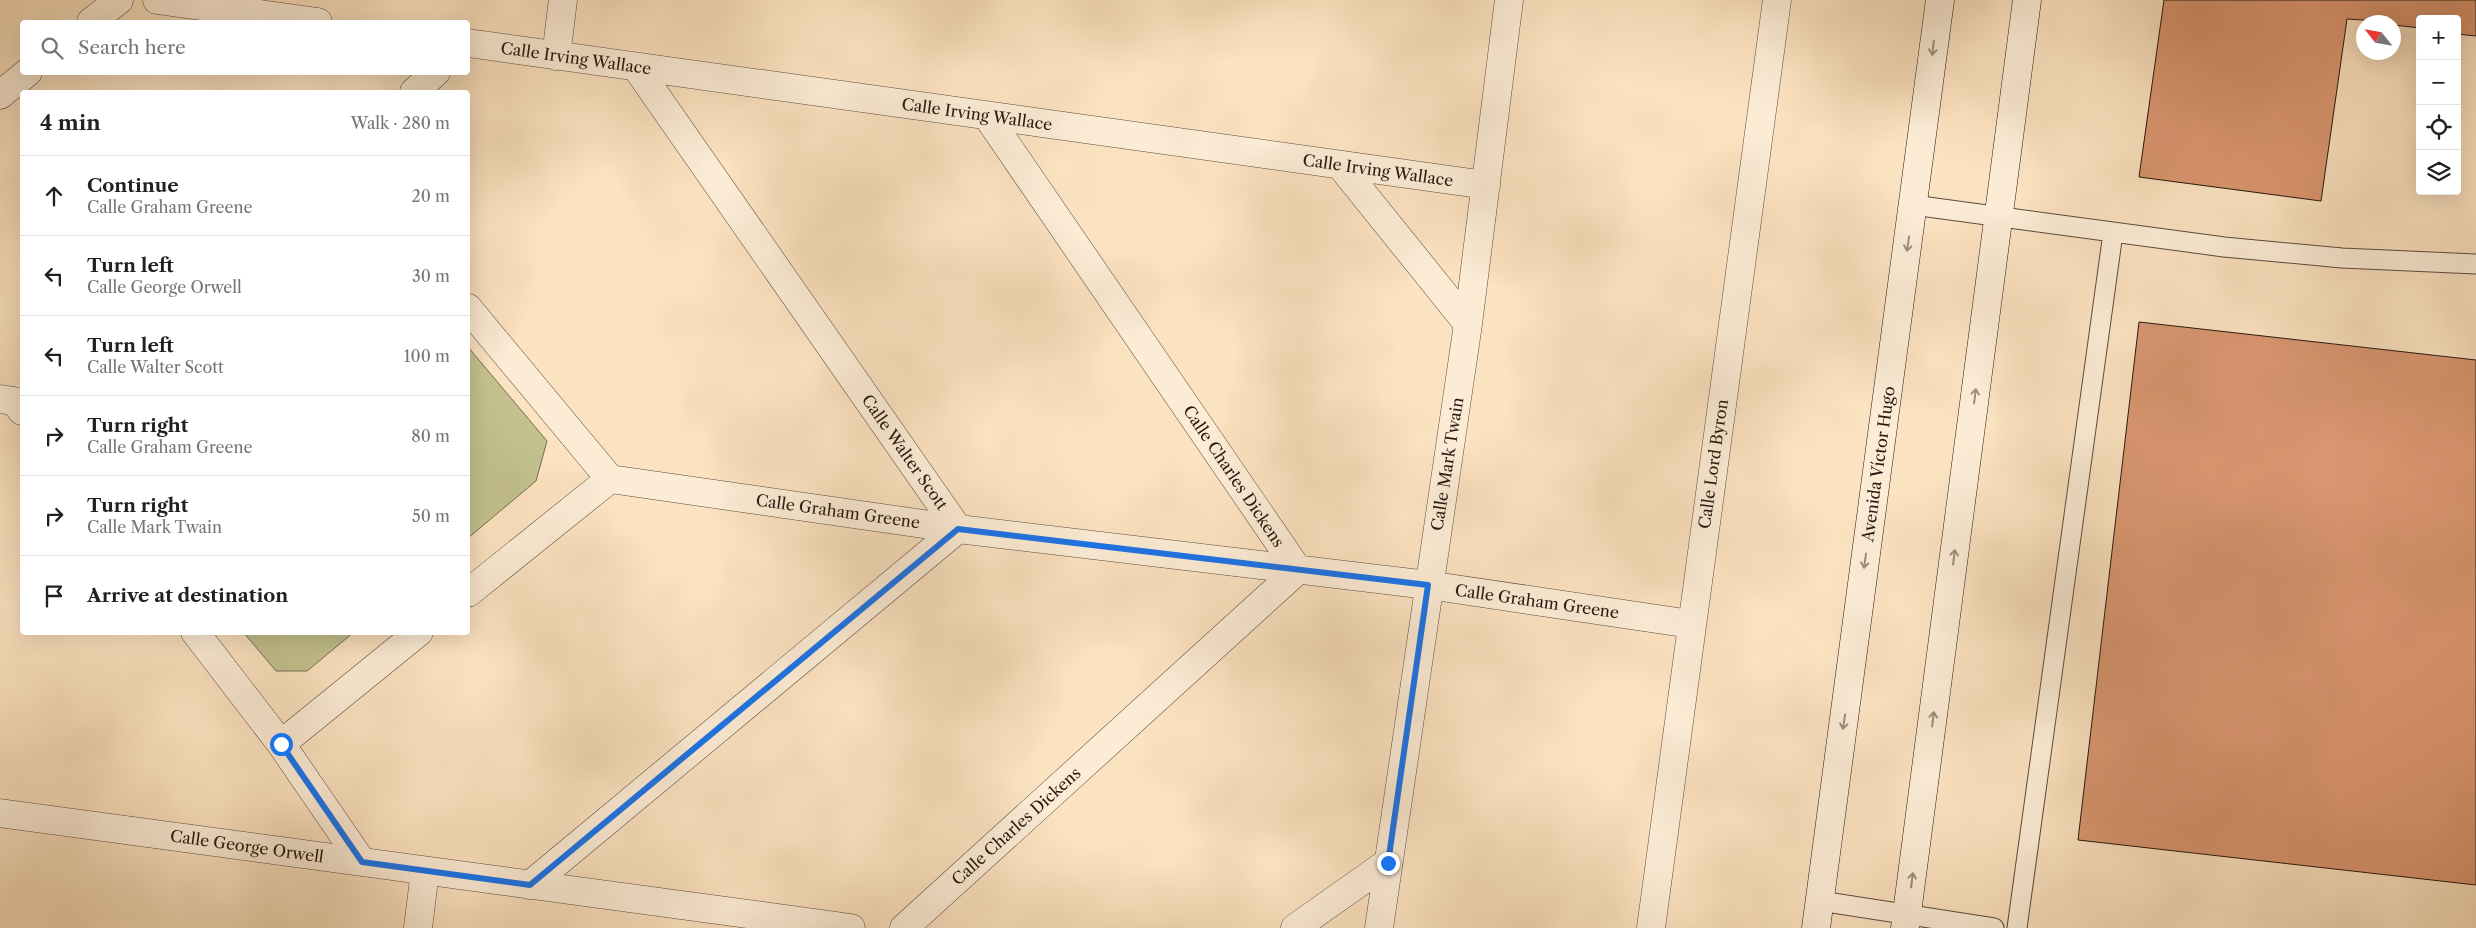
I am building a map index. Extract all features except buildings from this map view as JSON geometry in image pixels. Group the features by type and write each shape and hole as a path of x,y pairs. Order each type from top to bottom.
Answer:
{"street":[{"path":"94,20 119,0"},
{"path":"157,0 303,20"},
{"path":"556,56 563,0"},
{"name":"Calle Mark Twain","path":"1379,928 1428,585 1468,324 1509,0"},
{"name":"Calle Lord Byron","path":"1651,928 1690,624 1776,0"},
{"name":"Avenida Víctor Hugo","path":"1816,928 1940,0"},
{"path":"1906,921 2027,0"},
{"name":"Calle Irving Wallace","path":"470,44 1486,185"},
{"name":"Calle Walter Scott","path":"636,67 958,529"},
{"path":"0,95 24,75"},
{"path":"416,90 433,75"},
{"name":"Calle Charles Dickens","path":"904,928 1298,570 987,116"},
{"path":"1340,165 1468,324"},
{"path":"470,310 610,479 470,591"},
{"name":"Calle Graham Greene","path":"610,479 958,529 1428,585 1690,624"},
{"path":"530,885 958,529"},
{"path":"196,635 281,744 362,862"},
{"path":"281,744 415,635"},
{"name":"Calle George Orwell","path":"2,810 425,871 851,928"},
{"path":"1295,928 1388,863"},
{"path":"418,928 425,871"}],"lane":[{"path":"1913,205 1998,218 2224,247 2342,258 2476,264"},
{"path":"2017,928 2113,233"},
{"path":"1820,901 1906,921 1994,928"}],"shaded area":[{"path":"470,349 547,441 536,481 470,536"},
{"path":"246,635 351,635 307,671 276,671"}],"route":[{"path":"281,744 362,862 530,885 958,529 1428,585 1388,863"}]}
